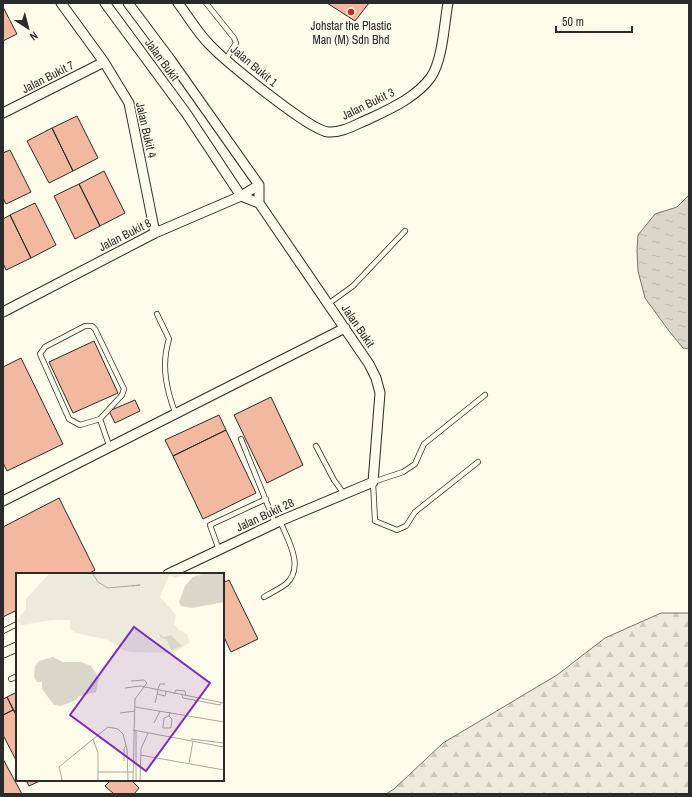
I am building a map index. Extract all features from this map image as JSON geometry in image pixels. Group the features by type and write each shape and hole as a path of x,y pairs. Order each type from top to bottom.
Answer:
{"street":[{"name":"Jalan Bukit 4","path":"61,3 104,62 129,104 155,233"},
{"name":"Jalan Bukit","path":"105,3 186,113 241,196"},
{"name":"Jalan Bukit","path":"128,3 170,59 259,185"},
{"name":"Jalan Bukit 1","path":"178,3 209,44 226,59 266,92 300,117 328,132"},
{"name":"Jalan Bukit 3","path":"328,132 349,129 391,109 418,90 431,76 439,56 448,3"},
{"name":"Jalan Bukit 7","path":"3,113 104,62"},
{"name":"Jalan Bukit 8","path":"3,312 155,233 241,196 259,185"},
{"path":"241,196 259,203 259,185"},
{"name":"Jalan Bukit","path":"259,203 345,328 376,378 380,393 373,482"},
{"path":"3,501 345,328"},
{"name":"Jalan Bukit 28","path":"172,573 278,522 373,482"},
{"path":"3,653 16,647"}],"lane":[{"path":"206,3 234,38 236,43 226,59"},
{"path":"328,304 353,286 405,231"},
{"path":"157,314 169,339 165,352 164,370 170,400 176,414"},
{"path":"85,326 92,326 95,329 124,389 122,395 100,419 80,425 69,418 40,354 44,347 85,326"},
{"path":"478,462 415,512 406,526 397,530 375,521 373,482 403,472 415,464 424,444 485,394"},
{"path":"100,419 110,448"},
{"path":"241,439 266,499 294,556 295,570 286,584 264,597"},
{"path":"316,446 334,480 344,494"},
{"path":"218,550 210,525 266,499"},
{"path":"3,631 16,624"},
{"path":"11,679 16,676"}],"green space":[{"path":"661,613 689,613 689,794 386,794 394,789 443,743 557,675 605,638"}],"water":[{"path":"689,195 689,349 683,348 645,298 638,271 637,251 638,235 655,214 677,207"}],"building":[{"name":"Johstar the Plastic Man (M) Sdn Bhd","path":"327,3 369,3 355,21"},
{"path":"3,7 17,34 3,41"},
{"path":"77,116 98,158 73,171 52,128"},
{"path":"52,128 73,171 49,183 27,141"},
{"path":"10,150 31,192 6,204 3,198 3,153"},
{"path":"104,171 125,213 100,226 79,184"},
{"path":"79,184 100,226 75,239 54,196"},
{"path":"35,203 56,245 31,258 10,215"},
{"path":"10,215 31,258 6,270 3,263 3,219"},
{"path":"94,341 118,393 73,413 49,362"},
{"path":"21,358 63,444 7,471 3,463 3,367"},
{"path":"271,397 303,465 267,483 234,415"},
{"path":"135,400 140,411 115,423 109,411"},
{"path":"219,415 226,430 173,456 165,440"},
{"path":"226,430 256,493 203,519 173,456"},
{"path":"59,498 95,570 90,573 16,573 16,610 3,617 3,527"},
{"path":"229,580 258,639 231,652 224,637 224,582"},
{"path":"16,692 16,714 7,697"},
{"path":"7,697 13,710 3,715 3,699"},
{"path":"13,710 16,714 16,760 3,735 3,715"},
{"path":"3,759 22,794 3,794"},
{"path":"26,781 40,781 29,786"},
{"path":"110,781 132,781 139,788 134,794 114,794 105,786"}],"place":[{"name":"Johstar the Plastic Man (M) Sdn Bhd","path":"351,12"}]}
